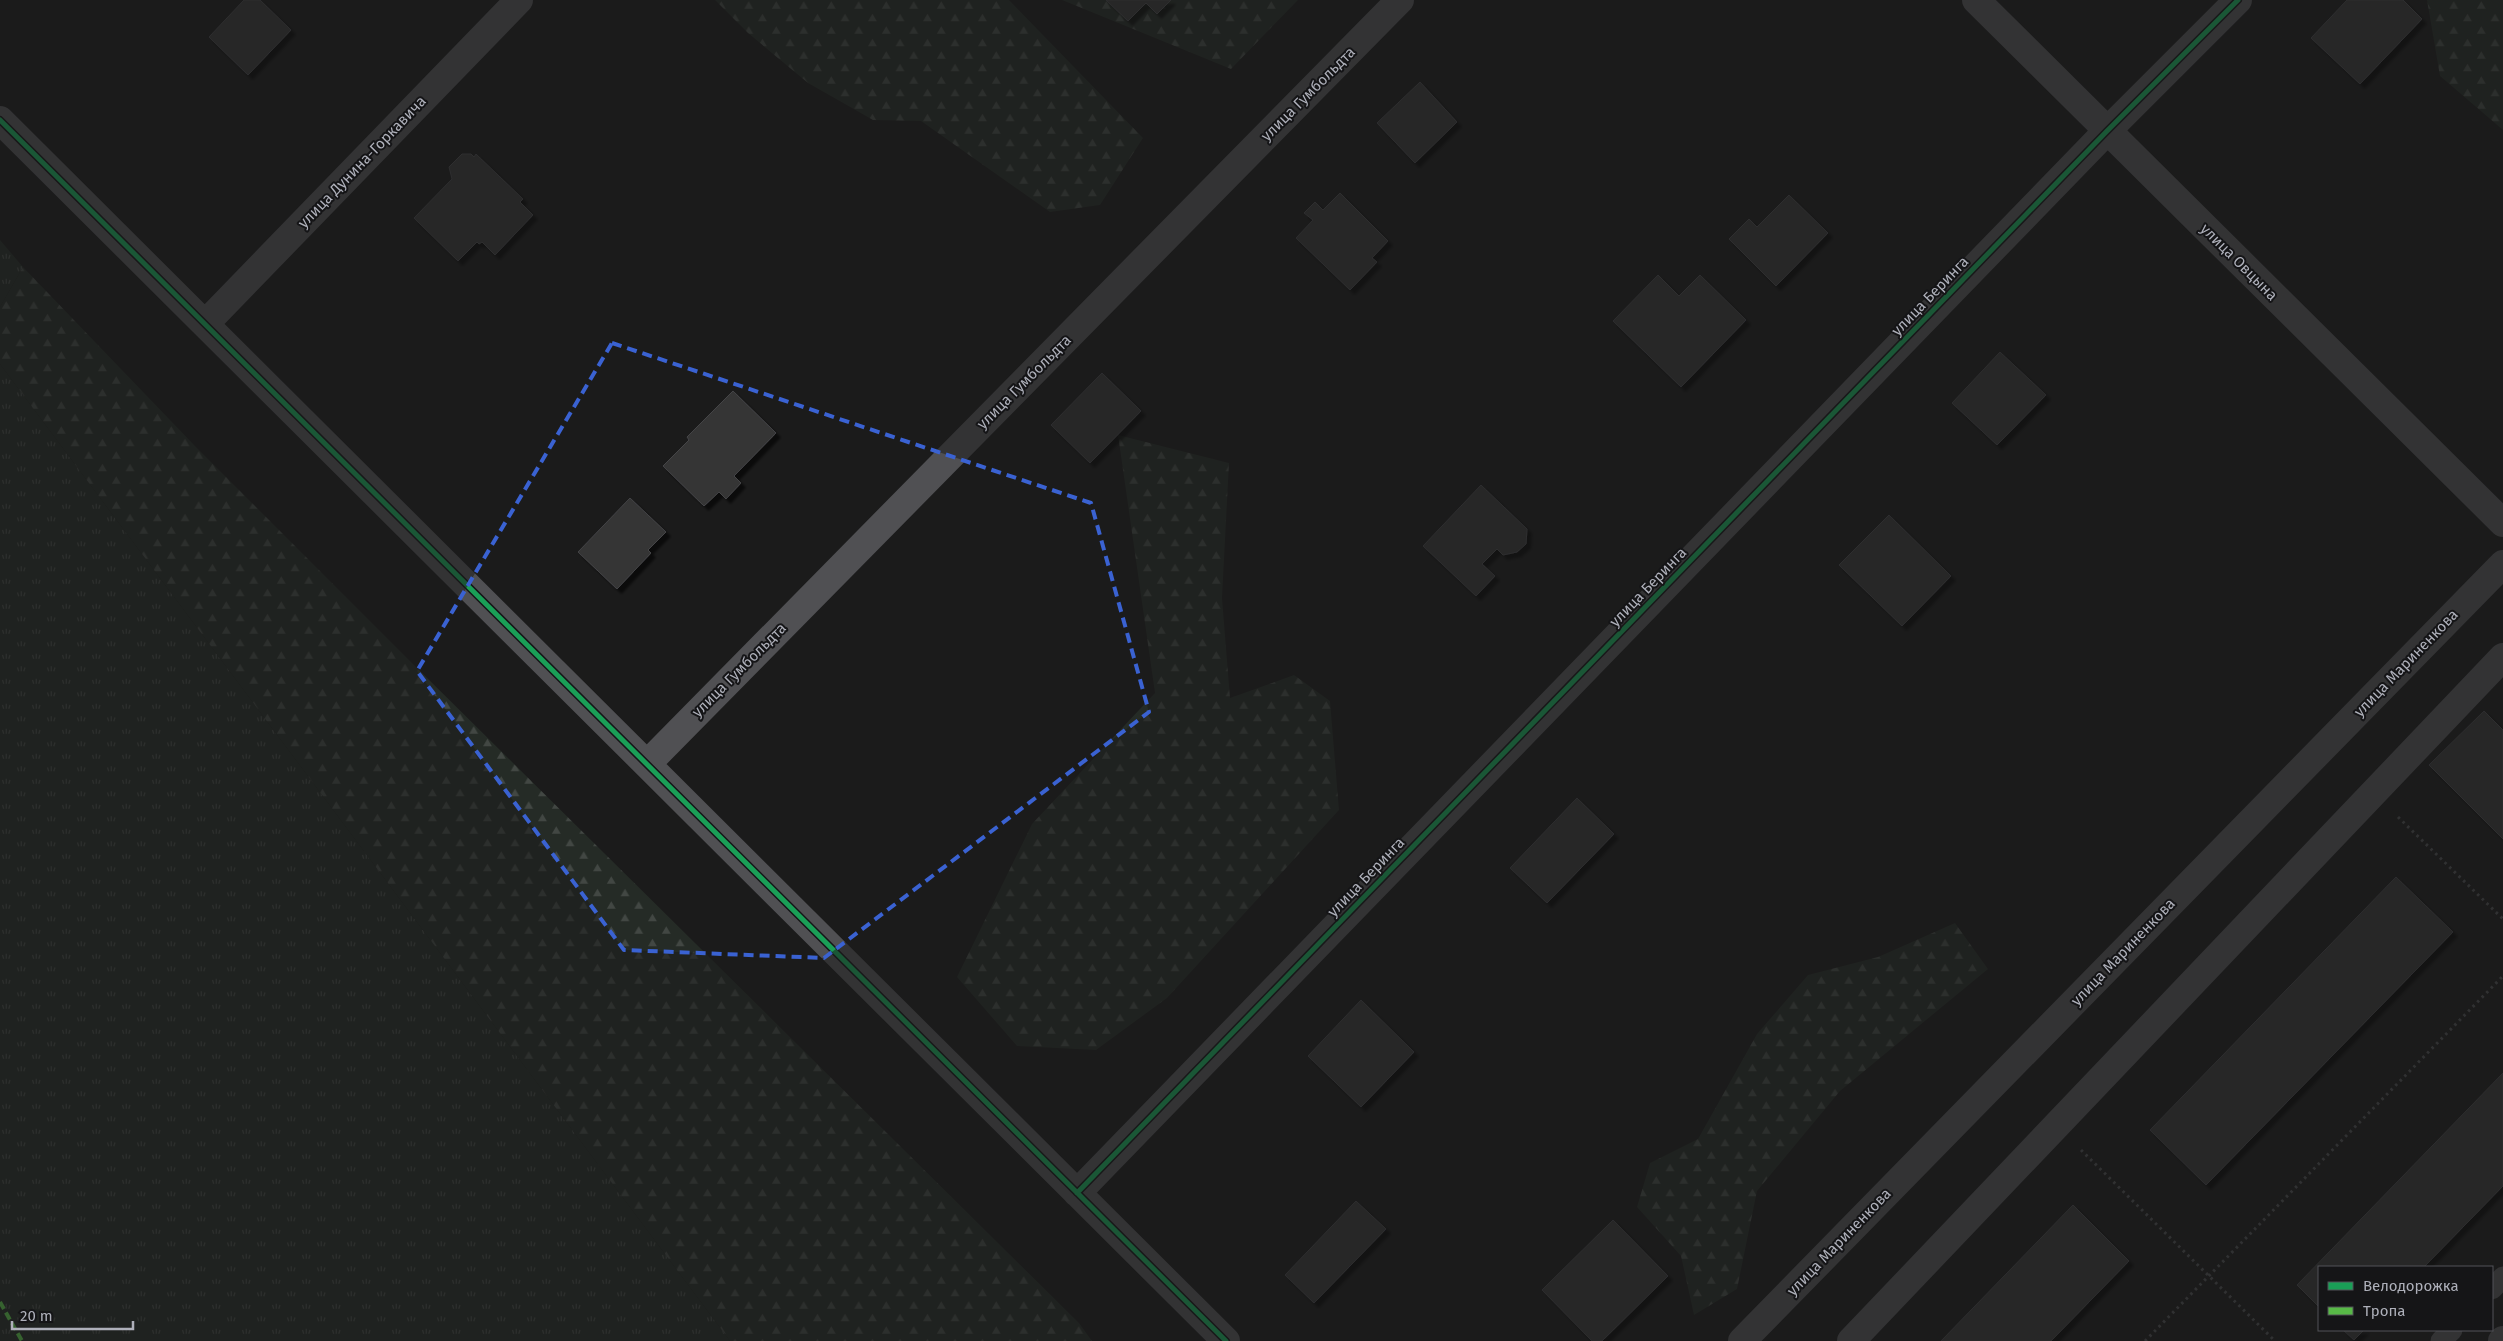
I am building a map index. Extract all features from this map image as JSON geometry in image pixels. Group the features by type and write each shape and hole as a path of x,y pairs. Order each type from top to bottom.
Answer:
{"street":[{"name":"улица Дунина-Горкавича","path":"205,324 519,0"},
{"name":"улица Гумбольдта","path":"647,764 1400,0"},
{"name":"улица Овцына","path":"1976,0 2503,523"},
{"name":"улица Беринга","path":"1078,1193 2107,131 2238,0"},
{"path":"0,120 1226,1341"},
{"name":"улица Мариненкова","path":"1742,1341 2503,564"},
{"path":"1851,1341 2503,657"}],"lane":[{"path":"2493,1288 2503,1277"},
{"path":"2441,1341 2451,1331"}],"path":[{"path":"2373,794 2503,919"},
{"path":"2145,1341 2503,976"},
{"path":"2056,1126 2274,1341"}],"highlighted area":[{"path":"612,343 1091,503 1149,712 824,958 624,950 417,671"}],"green space":[{"path":"715,0 1009,0 1143,138 1100,205 1050,212 921,121 873,120 808,83 748,33"},
{"path":"1062,0 1298,0 1231,69"},
{"path":"2427,0 2503,0 2503,130 2440,76"},
{"path":"0,240 23,267 0,307"},
{"path":"23,267 195,446 1079,1323 1092,1341 730,1341 0,364 0,307"},
{"path":"0,364 730,1341 0,1341"},
{"path":"1118,435 1229,463 1222,598 1230,698 1294,675 1330,701 1339,810 1167,998 1096,1050 1017,1046 957,977 1032,824 1155,693"},
{"path":"1955,923 1988,969 1840,1091 1757,1191 1737,1289 1694,1315 1681,1256 1637,1207 1650,1163 1698,1139 1757,1034 1808,975 1878,957"}],"building":[{"path":"244,0 260,0 291,30 248,75 209,37"},
{"path":"1106,0 1171,0 1157,14 1146,3 1128,21"},
{"path":"2347,0 2403,0 2422,19 2360,84 2311,38"},
{"path":"1420,82 1457,122 1415,163 1377,123"},
{"path":"462,154 471,154 474,157 476,154 523,199 520,202 533,215 495,255 482,242 479,244 477,242 458,261 414,218 452,179 449,167"},
{"path":"1340,193 1388,241 1372,258 1377,262 1350,290 1296,238 1313,220 1304,213 1315,202 1323,210"},
{"path":"1789,195 1828,233 1776,286 1729,239 1749,219 1757,227"},
{"path":"1658,275 1679,296 1700,275 1746,320 1681,387 1613,321"},
{"path":"2000,352 2046,395 1997,445 1952,403"},
{"path":"1102,373 1141,411 1090,463 1051,425"},
{"path":"733,391 776,433 734,476 741,483 726,499 719,492 704,506 663,466 689,440 687,437"},
{"path":"1481,485 1527,529 1526,544 1517,552 1503,555 1497,549 1482,564 1495,576 1476,596 1423,546"},
{"path":"630,498 666,532 648,550 651,553 617,589 578,552"},
{"path":"1889,515 1951,576 1902,626 1839,565"},
{"path":"2484,711 2503,730 2503,839 2429,765"},
{"path":"1577,798 1614,834 1547,903 1510,868"},
{"path":"2396,877 2453,932 2206,1185 2150,1130"},
{"path":"1361,1000 1414,1052 1361,1107 1308,1056"},
{"path":"2503,1073 2503,1186 2425,1266 2318,1266 2318,1306 2297,1285"},
{"path":"1356,1201 1386,1229 1314,1303 1285,1275"},
{"path":"2073,1205 2129,1261 2051,1341 1941,1341"},
{"path":"1613,1220 1668,1276 1602,1341 1592,1341 1542,1290"},
{"path":"2344,1331 2363,1331 2354,1340"}],"marked path":[{"path":"0,1302 22,1341"}],"cycle path":[{"path":"1077,1193 2107,131 2238,0"},
{"path":"0,120 1226,1341"}]}
